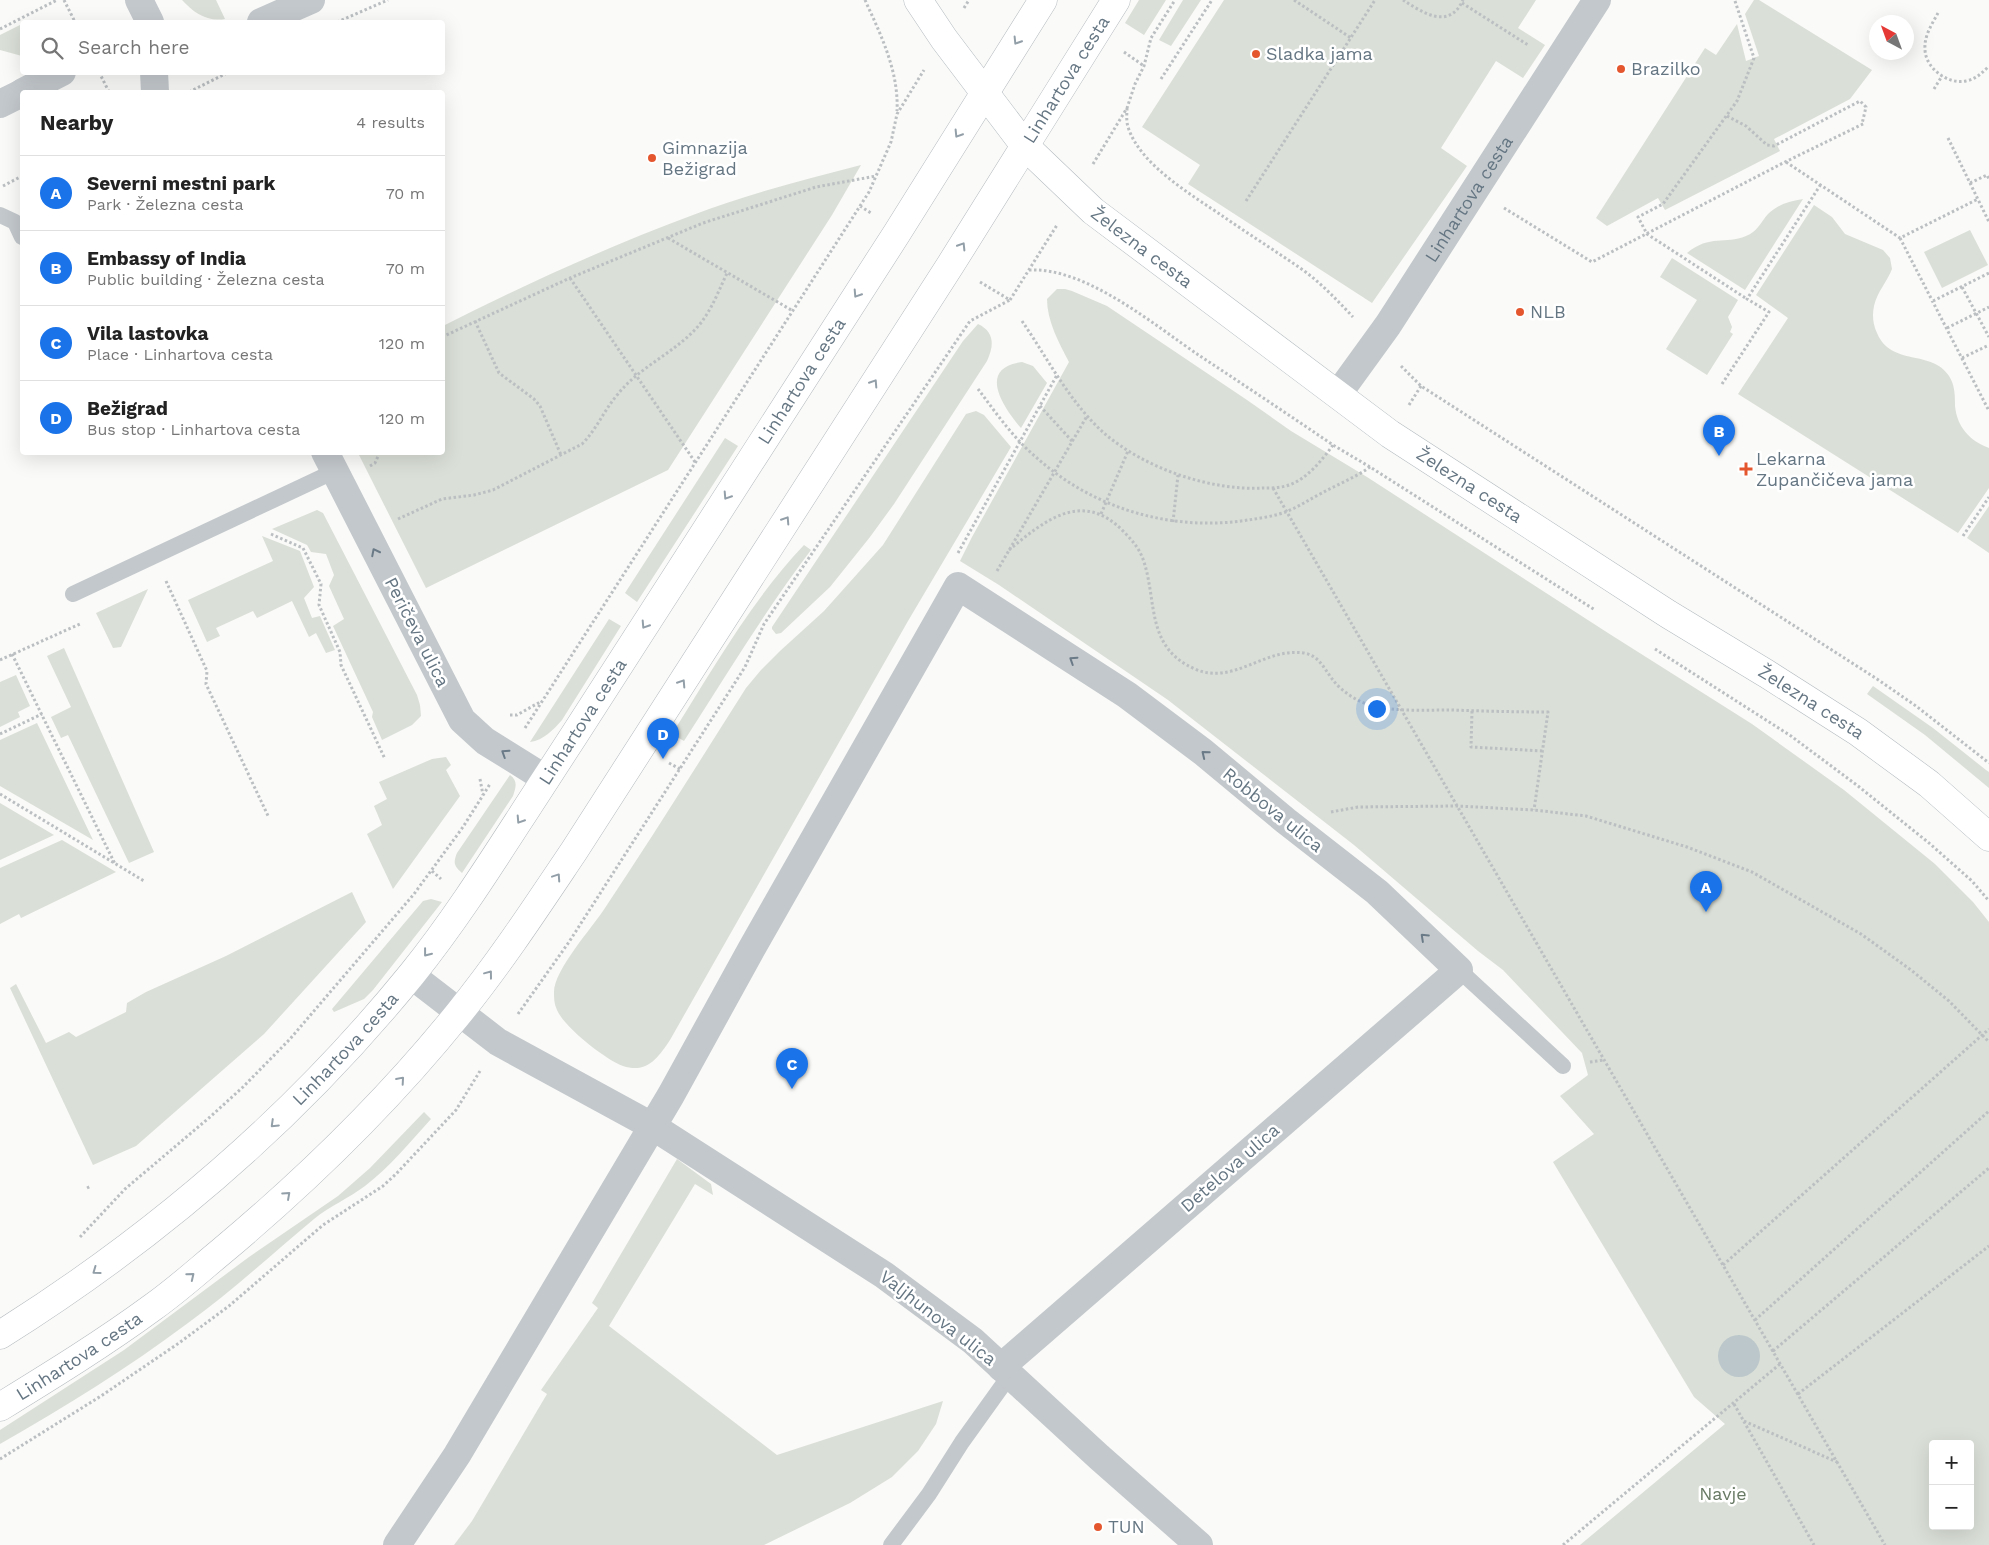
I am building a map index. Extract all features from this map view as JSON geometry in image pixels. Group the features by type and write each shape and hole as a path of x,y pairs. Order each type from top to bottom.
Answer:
{"main road":[{"name":"Železna cesta","path":"918,0 944,39 1025,146 1093,211 1390,434 1557,543 1858,732 1929,784 1989,837"},
{"name":"Linhartova cesta","path":"0,1335 91,1275 182,1206 305,1094 411,975 487,870 546,779 899,230 1043,0"},
{"name":"Linhartova cesta","path":"0,1407 48,1378 153,1307 250,1228 315,1169 384,1100 459,1013 516,936 574,851 1025,146 1116,0"}],"street":[{"path":"138,0 149,20"},
{"path":"266,20 311,0"},
{"name":"Linhartova cesta","path":"1338,394 1377,341 1597,0"},
{"path":"27,90 56,75"},
{"path":"154,75 156,90"},
{"path":"0,104 20,94"},
{"name":"Peričeva ulica","path":"330,462 462,720 485,741 546,779"},
{"path":"397,1545 462,1447 671,1095 748,955 958,586"},
{"name":"Robbova ulica","path":"958,586 1127,695 1203,752 1376,892 1460,970"},
{"name":"Detelova ulica","path":"1005,1371 1460,970"},
{"path":"411,975 498,1042 652,1126"},
{"name":"Valjhunova ulica","path":"652,1126 884,1275 973,1340 1198,1545"}],"lane":[{"path":"0,215 15,222 20,233"},
{"path":"73,594 234,518 330,462"},
{"name":"Robbova ulica","path":"1460,970 1563,1066"},
{"path":"891,1545 929,1494 1005,1371"}],"path":[{"path":"0,29 57,0"},
{"path":"64,0 74,20"},
{"path":"341,20 388,0"},
{"path":"521,735 869,192 891,142 897,114 898,96 894,73 886,49 865,0"},
{"path":"1175,0 1151,38 1144,66 1135,84 1127,108 1126,120 1128,128 1141,150 1156,166 1176,184 1305,272 1327,290 1421,386 1877,679 1916,706 1989,763"},
{"path":"1161,79 1212,0"},
{"path":"1294,0 1351,38"},
{"path":"1246,201 1375,0"},
{"path":"1403,0 1425,14 1437,17 1452,12 1463,2 1556,63"},
{"path":"1722,384 1769,312 1647,234 1638,217 1663,204 1737,101 1754,58 1735,1"},
{"path":"1938,13 1926,38 1925,50 1927,61 1942,76 1964,82 1975,78 1989,66"},
{"path":"1130,56 1144,66"},
{"path":"100,75 108,90"},
{"path":"192,90 223,75"},
{"path":"1934,89 1942,76"},
{"path":"897,114 917,81"},
{"path":"1474,190 1592,262 1785,162 1863,124 1866,107 1860,102 1774,146 1767,145 1746,126 1727,116"},
{"path":"1948,138 1989,222"},
{"path":"1785,162 1900,238 1989,411"},
{"path":"1970,183 1987,175 1989,179"},
{"path":"445,336 570,278 703,223 816,187 876,176"},
{"path":"0,188 20,177"},
{"path":"1747,299 1821,184"},
{"path":"1900,238 1978,199"},
{"path":"668,238 793,311"},
{"path":"521,1009 569,942 745,667 764,624 970,321 1010,300 1044,248"},
{"name":"Železna cesta","path":"1029,270 1039,269 1053,272 1108,292 1333,445 1598,612"},
{"path":"366,534 442,499 474,495 493,490 582,444 591,435 618,394 637,376 681,343 700,325 711,308 727,273"},
{"path":"1932,301 1989,273"},
{"path":"570,278 696,462"},
{"path":"982,284 1010,300"},
{"path":"1962,287 1989,337"},
{"path":"1947,328 1989,307"},
{"path":"475,321 500,373 534,399 540,406 561,455"},
{"path":"1022,321 1071,396 1105,434 1128,451 1178,475 1207,484 1243,489 1273,488 1289,485 1316,468 1333,445"},
{"path":"1962,358 1989,345"},
{"path":"958,586 950,566 1057,374"},
{"path":"1408,406 1421,386"},
{"path":"978,389 1020,442 1055,472 1082,490 1107,502 1138,514 1173,522 1204,524 1233,522 1287,511 1370,467"},
{"path":"1040,406 1072,442"},
{"path":"981,600 1087,416"},
{"path":"1101,514 1128,451"},
{"path":"1173,522 1178,475"},
{"path":"1273,488 1885,1545"},
{"path":"1963,536 1989,497"},
{"path":"1009,550 1055,516 1084,510 1101,514 1117,525 1137,548 1144,561 1153,616 1159,636 1166,646 1186,664 1208,673 1226,673 1281,653 1306,653 1314,656 1325,666 1333,680 1350,695 1370,705 1402,710 1548,712 1534,810"},
{"path":"234,518 303,548 321,584 319,605 340,652 341,665 385,759"},
{"path":"155,556 207,670 206,684 269,818"},
{"path":"0,660 86,622"},
{"path":"1648,645 1791,736 1850,780 1929,843 1972,881 1989,901"},
{"path":"12,654 115,864"},
{"path":"1472,711 1471,747 1543,751"},
{"path":"0,734 42,714"},
{"path":"76,1241 125,1189 243,1087 296,1032 414,894 463,827 491,782"},
{"path":"0,794 144,882"},
{"path":"1286,821 1358,807 1457,806 1534,810 1586,816 1686,847 1752,872 1804,900 1860,934 1911,970 1949,1001 1989,1042"},
{"path":"1723,1265 1989,1029"},
{"path":"0,1459 101,1396 179,1343 229,1306 323,1225 383,1186 456,1110 472,1084"},
{"path":"1755,1320 1989,1111"},
{"path":"1773,1351 1989,1168"},
{"path":"87,1188 91,1186"},
{"path":"1798,1394 1989,1246"},
{"path":"1563,1545 1780,1364"},
{"path":"1734,1404 1814,1545"},
{"path":"1743,1420 1837,1462"}],"green space":[{"path":"182,0 216,0 225,19 218,20 201,16"},
{"path":"1139,0 1166,0 1144,35 1125,23"},
{"path":"1183,0 1201,0 1171,46 1159,40"},
{"path":"1224,0 1536,0 1518,28 1545,45 1523,78 1496,61 1441,148 1467,166 1372,303 1188,184 1200,165 1142,127"},
{"path":"1754,0 1759,0 1872,70 1850,99 1774,139 1780,151 1665,210 1658,198 1607,226 1596,218 1705,48 1716,55 1737,24 1746,61 1759,56 1745,14"},
{"path":"20,25 20,55 0,50 0,35"},
{"path":"861,165 832,215 668,470 426,588 359,455 445,455 445,325 566,267 629,240 713,207"},
{"path":"1803,199 1745,290 1687,253 1703,244 1738,239 1750,234 1768,214 1780,205"},
{"path":"1814,205 1832,217 1845,234 1883,250 1890,258 1892,269 1877,296 1874,306 1873,320 1877,333 1883,344 1892,350 1922,359 1942,368 1952,383 1956,414 1962,427 1970,437 1989,448 1989,488 1958,533 1738,394 1788,318 1756,295"},
{"path":"1970,230 1988,265 1942,288 1924,252"},
{"path":"1672,258 1738,300 1728,317 1732,327 1730,332 1733,334 1707,375 1666,349 1697,300 1660,277"},
{"name":"Navje","path":"1057,289 1072,291 1107,306 1291,431 1367,477 1752,724 1844,790 1935,864 1973,902 1989,922 1989,1545 1580,1545 1725,1424 1694,1397 1553,1162 1594,1134 1560,1096 1588,1075 1582,1053 1503,970 1478,951 1354,845 1168,700 999,585 960,561 1069,362 1051,324 1047,299"},
{"path":"978,324 988,331 992,340 987,361 894,504 830,587 781,633 776,634 772,627 963,341"},
{"path":"1022,362 1033,366 1047,383 1021,428 1002,400 997,380 1000,372 1008,366"},
{"path":"976,411 984,415 1011,447 908,621 670,1040 661,1053 645,1066 631,1068 616,1063 576,1034 561,1017 556,1008 554,996 560,972 623,881 746,688 780,651 824,611 883,545 966,414"},
{"path":"725,438 738,446 637,602 625,593"},
{"path":"1989,506 1989,553 1967,538"},
{"path":"317,510 323,513 417,695 420,705 421,716 412,725 382,740 372,717 373,712 333,626 344,619 329,586 334,575 326,554 311,552 307,545 272,529"},
{"path":"262,536 300,551 314,587 304,598 312,618 320,616 335,650 326,653 316,633 309,637 292,601 257,618 253,611 216,628 220,636 207,642 188,600 273,561"},
{"path":"804,545 811,550 761,620 684,741 672,734 750,612"},
{"path":"148,589 121,647 113,648 96,613"},
{"path":"609,619 621,626 562,720 544,737 530,742"},
{"path":"64,648 154,852 129,863 68,735 61,738 51,717 71,707 47,656"},
{"path":"16,675 30,706 18,712 20,717 0,727 0,682"},
{"path":"1873,686 1933,728 1989,772 1989,788 1925,735 1867,694"},
{"path":"37,723 93,840 0,786 0,740"},
{"path":"446,757 451,765 446,770 460,796 393,889 367,834 382,825 374,806 387,799 379,782 432,759"},
{"path":"510,775 516,784 513,796 462,873 455,864 457,853"},
{"path":"0,803 54,835 0,860"},
{"path":"62,840 116,872 21,918 19,914 0,924 0,868"},
{"path":"352,892 366,922 264,1034 136,1146 93,1165 10,988 16,984 46,1043 69,1032 76,1037 126,1012 127,1003 146,992 226,956"},
{"path":"431,899 442,902 373,990 364,999 334,1012 332,1009 423,901"},
{"path":"424,1112 431,1119 374,1179 314,1219 204,1311 165,1340 96,1386 0,1444 0,1430 124,1350 249,1257 338,1196 370,1168"},
{"path":"677,1159 711,1184 713,1195 695,1184 609,1326 777,1455 943,1401 936,1424 918,1451 892,1477 850,1503 764,1545 454,1545 472,1521 547,1394 541,1390 598,1308 592,1303"}],"shaded area":[{"path":"1739,1335 1754,1341 1760,1356 1754,1371 1739,1377 1724,1371 1718,1356 1724,1341"}],"place":[{"name":"Sladka jama","path":"1256,54"},
{"name":"Brazilko","path":"1621,69"},
{"name":"Gimnazija Bežigrad","path":"652,158"},
{"name":"NLB","path":"1520,312"},
{"name":"Embassy of India","path":"1719,456"},
{"name":"Lekarna Zupančičeva jama","path":"1746,469"},
{"name":"Bežigrad","path":"663,759"},
{"name":"Severni mestni park","path":"1706,912"},
{"name":"Vila lastovka","path":"792,1089"},
{"name":"TUN","path":"1098,1527"}]}
